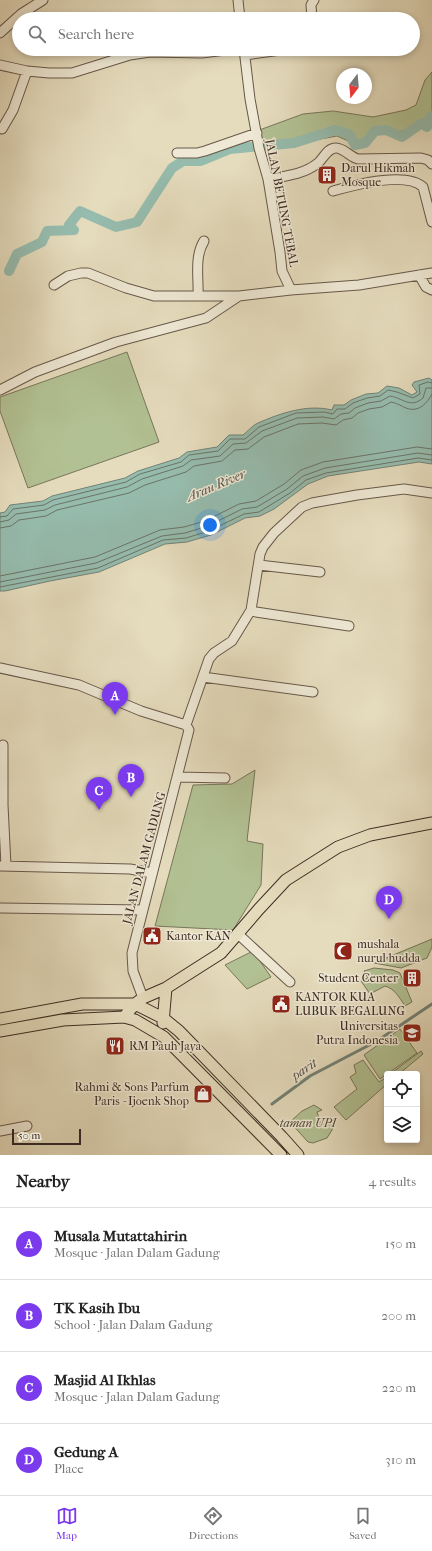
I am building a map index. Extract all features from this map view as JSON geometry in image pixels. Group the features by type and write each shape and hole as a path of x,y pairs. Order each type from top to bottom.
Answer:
{"main road":[{"path":"124,1017 139,1001 166,988 221,953 286,880 338,847 370,835 432,823"},
{"path":"164,1037 163,1018 166,988"},
{"path":"0,1019 82,1004 139,1001 179,1031 298,1155"},
{"path":"0,1031 63,1020 124,1017 144,1024 164,1037 281,1155"},
{"path":"273,1146 282,1137"}],"street":[{"path":"24,12 43,0"},
{"path":"238,0 239,12"},
{"path":"312,12 311,5 314,0"},
{"path":"0,33 12,22"},
{"path":"0,64 27,71 72,73 127,56"},
{"name":"JALAN BETUNG TEBAL","path":"245,56 250,99 259,148 268,179 282,272 291,290"},
{"path":"2,129 13,110 27,71"},
{"path":"177,153 197,153 257,136"},
{"path":"268,179 303,172 318,163 330,149 337,148 342,149 353,158 358,159 421,158 428,160 432,164"},
{"path":"333,191 362,182 406,179 423,187 432,222"},
{"path":"198,296 198,265 201,245 204,241"},
{"path":"54,285 68,276 88,273 126,288 154,296 239,296 291,290 359,285 432,274"},
{"path":"419,276 426,287 432,290"},
{"path":"0,390 35,372 116,342 206,318 239,296"},
{"name":"JALAN DALAM GADUNG","path":"139,1001 133,971 132,953 178,777 189,730 186,725 210,659 214,653 232,641 251,610 260,554 263,547 274,533 302,507 312,503 350,496 404,490 432,493"},
{"path":"259,565 320,572"},
{"path":"251,610 349,626"},
{"path":"0,668 79,685 141,711 186,725"},
{"path":"203,677 313,692"},
{"path":"2,745 1,805 3,866 130,869 152,873"},
{"path":"178,777 225,778"},
{"path":"0,908 143,910"},
{"path":"238,934 290,982"},
{"path":"0,1131 27,1126"}],"green space":[{"path":"432,72 432,127 368,136 362,147 337,136 255,151 254,132 303,114 333,111 373,117 406,110 416,105 425,80"},
{"path":"127,352 159,442 28,488 0,411 0,397"},
{"path":"255,770 247,841 263,844 261,885 233,930 155,926 193,785 232,784"},
{"path":"432,939 432,947 427,958 401,968 374,963"},
{"path":"253,951 271,977 247,989 225,965"},
{"path":"374,968 393,970 400,973 412,1002 405,1006 394,991 385,986 370,994 361,981 368,978 364,971"},
{"path":"400,1029 417,1053 391,1071 384,1071 384,1076 380,1079 364,1055"},
{"path":"421,1051 423,1054 403,1071 394,1071"},
{"name":"taman UPI","path":"363,1060 379,1082 384,1079 384,1087 346,1120 334,1107 357,1089 350,1077 356,1073 354,1065"},
{"name":"taman UPI","path":"314,1105 322,1110 317,1112 321,1125 334,1121 332,1130 327,1138 313,1143 308,1142 290,1122 302,1111"}],"water":[{"name":"Arau River","path":"429,378 432,380 432,464 419,462 328,476 308,484 274,509 260,516 245,518 211,535 187,542 165,544 99,572 0,591 0,513 5,512 10,505 43,501 52,496 125,478 138,471 179,458 187,452 217,447 229,435 243,435 256,424 294,410 323,408 332,410 334,405 344,405 351,400 366,394 378,393 387,386 399,388 412,395 417,392 412,385 414,382"}],"waterway":[{"path":"9,271 17,254 42,242 47,231 74,230 69,225 80,211 116,227 137,222 172,168 183,161 201,161 230,149 294,143 335,130 349,134 355,145 365,143 375,131 386,130 402,137 422,123 427,127 430,117 432,116"},
{"name":"parit","path":"272,1104 310,1076 377,1041 432,1004"}],"place":[{"name":"Darul Hikmah Mosque","path":"327,175"},
{"name":"Musala Mutattahirin","path":"115,715"},
{"name":"TK Kasih Ibu","path":"131,797"},
{"name":"Masjid Al Ikhlas","path":"99,810"},
{"name":"Gedung A","path":"389,919"},
{"name":"Kantor KAN","path":"152,936"},
{"name":"mushala nurul hudda","path":"343,951"},
{"name":"Student Center","path":"412,978"},
{"name":"KANTOR KUA LUBUK BEGALUNG","path":"281,1004"},
{"name":"Universitas Putra Indonesia","path":"412,1033"},
{"name":"RM Pauh Jaya","path":"115,1046"},
{"name":"Rahmi & Sons Parfum Paris - Ijoenk Shop","path":"203,1094"}]}
